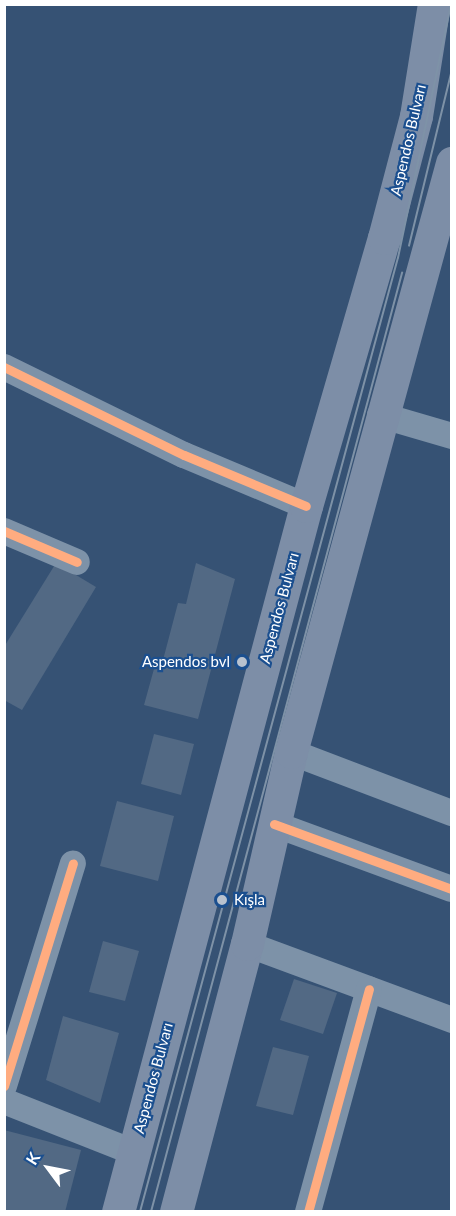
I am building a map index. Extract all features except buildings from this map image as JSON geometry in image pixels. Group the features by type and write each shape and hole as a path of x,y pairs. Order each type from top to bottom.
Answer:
{"main road":[{"name":"Aspendos Bulvarı","path":"118,1212 306,506 390,216 416,116 434,4"},
{"path":"176,1212 247,944 291,752 380,415 452,163"}],"street":[{"path":"4,367 184,455 306,506"},
{"path":"380,415 452,436"},
{"path":"4,531 77,562"},
{"path":"291,752 452,813"},
{"path":"274,824 452,889"},
{"path":"4,1086 73,863"},
{"path":"247,944 452,1020"},
{"path":"309,1212 369,989"},
{"path":"4,1101 133,1152"}],"tram line":[{"path":"140,1212 398,258 451,4"},
{"path":"409,246 452,69"},
{"path":"151,1212 402,273"}],"cycle path":[{"path":"4,367 184,455 306,506"},
{"path":"4,531 77,562"},
{"path":"274,824 452,889"},
{"path":"4,1086 73,863"},
{"path":"308,1212 369,989"}],"place":[{"name":"Aspendos bvl","path":"242,662"},
{"name":"Kışla","path":"222,900"}]}
